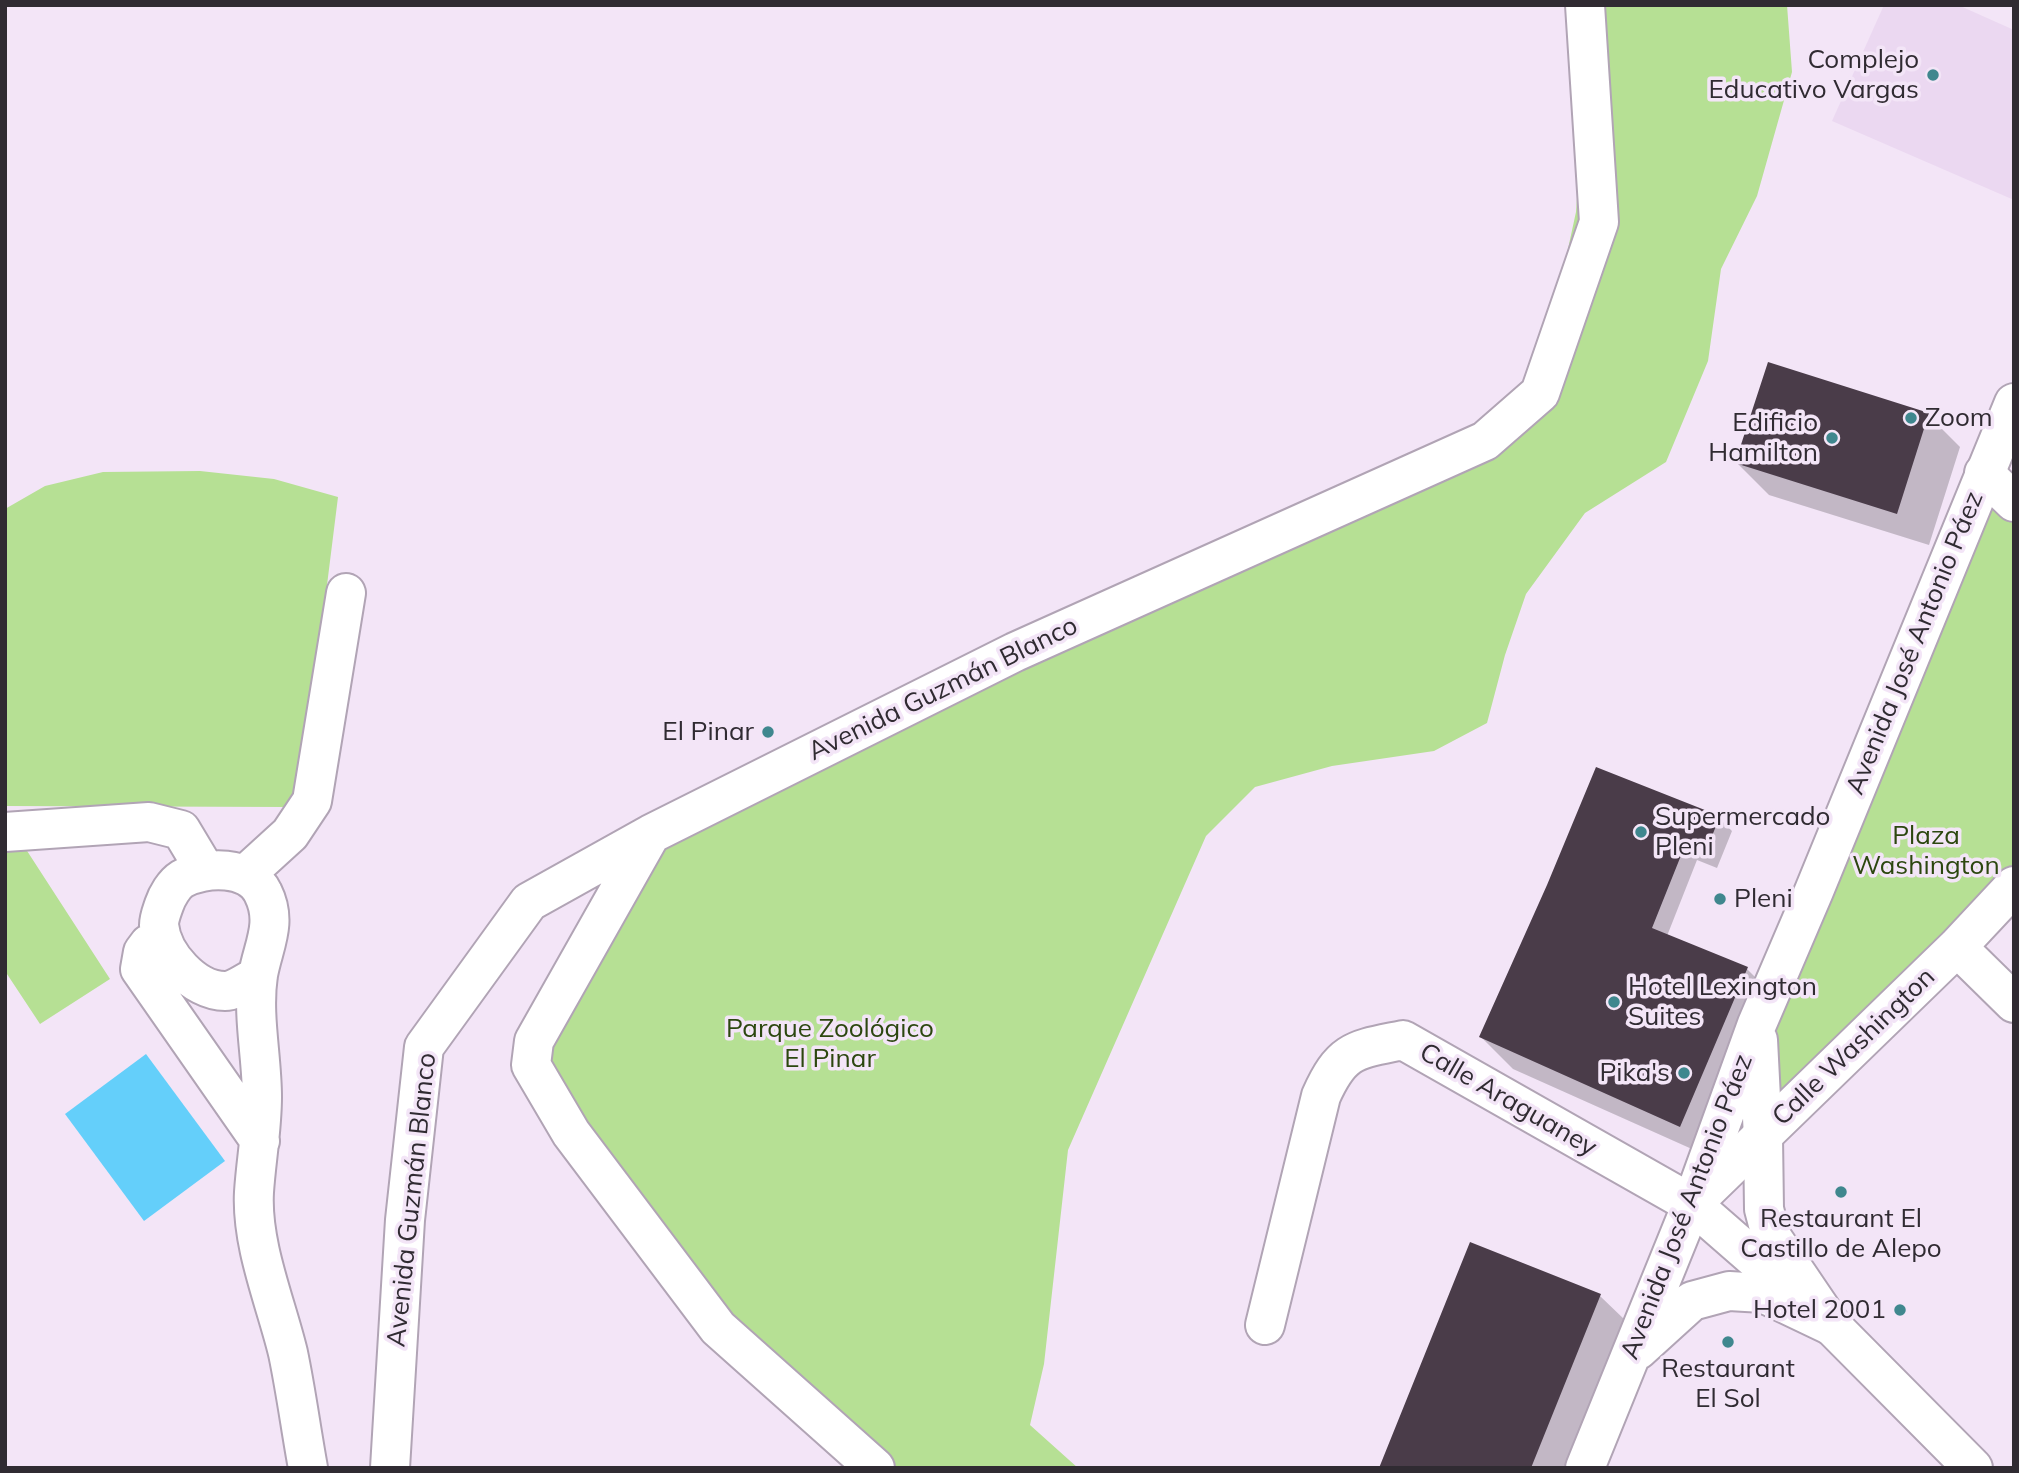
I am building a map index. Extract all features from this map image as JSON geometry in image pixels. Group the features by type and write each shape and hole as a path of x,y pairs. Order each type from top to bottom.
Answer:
{"street":[{"name":"Avenida Guzmán Blanco","path":"390,1468 405,1220 424,1047 529,902 651,834 1014,652 1485,441 1540,393 1599,222 1585,5"},
{"name":"Avenida José Antonio Páez","path":"1585,1468 1692,1204 1757,1024 2014,403"},
{"path":"1984,473 2014,502"},
{"path":"245,876 290,834 312,800 346,593"},
{"path":"5,832 149,822 161,824 181,830 205,870"},
{"path":"651,834 534,1041 531,1065 571,1133 718,1328 875,1468"},
{"path":"258,976 228,992 203,988 180,967 163,941 159,922 167,897 180,880 205,870 226,871 245,876 262,890 270,915 268,943 258,976 262,1096 254,1195 259,1244 270,1294 288,1352 308,1468"},
{"name":"Calle Washington","path":"1692,1204 1957,947 2014,886"},
{"path":"163,941 149,944 142,952 140,969 260,1141"},
{"path":"1957,947 2014,1003"},
{"path":"1757,1024 1763,1137 1762,1192 1771,1236 1832,1326 1973,1468"},
{"name":"Calle Araguaney","path":"1265,1325 1321,1096 1332,1071 1356,1049 1403,1040 1692,1204 1832,1326"},
{"path":"1629,1359 1692,1301 1728,1291 1763,1293 1832,1326"}],"shaded area":[{"name":"Complejo Educativo Vargas","path":"1884,5 1958,5 2014,30 2014,200 1832,121"}],"green space":[{"name":"Parque Zoológico El Pinar","path":"1585,5 1787,5 1792,72 1757,196 1721,269 1708,361 1666,462 1585,513 1526,594 1505,655 1487,723 1434,751 1332,766 1255,787 1206,836 1068,1150 1044,1364 1030,1425 1078,1468 873,1468 718,1328 534,1041 651,834 1536,396 1576,212 1588,41"},
{"path":"200,471 274,479 338,497 302,785 286,807 5,806 5,509 45,486 103,472"},
{"name":"Plaza Washington","path":"1984,473 2014,502 2014,886 1692,1204"},
{"path":"20,840 110,979 40,1024 5,971 5,850"}],"water":[{"path":"146,1054 225,1161 144,1221 65,1114"}],"building":[{"name":"Edificio Hamilton","path":"1768,362 1929,413 1897,514 1735,463"},
{"name":"Hotel Lexington Suites","path":"1596,767 1720,816 1704,856 1684,848 1652,928 1748,967 1680,1127 1479,1037"},
{"path":"1470,1242 1601,1294 1531,1468 1379,1468"}],"place":[{"name":"Complejo Educativo Vargas","path":"1933,75"},
{"name":"Zoom","path":"1911,418"},
{"name":"Edificio Hamilton","path":"1832,438"},
{"name":"El Pinar","path":"768,732"},
{"name":"Supermercado Pleni","path":"1641,832"},
{"name":"Pleni","path":"1720,899"},
{"name":"Hotel Lexington Suites","path":"1614,1002"},
{"name":"Pika's","path":"1684,1073"},
{"name":"Restaurant El Castillo de Alepo","path":"1841,1192"},
{"name":"Hotel 2001","path":"1900,1310"},
{"name":"Restaurant El Sol","path":"1728,1342"}]}
